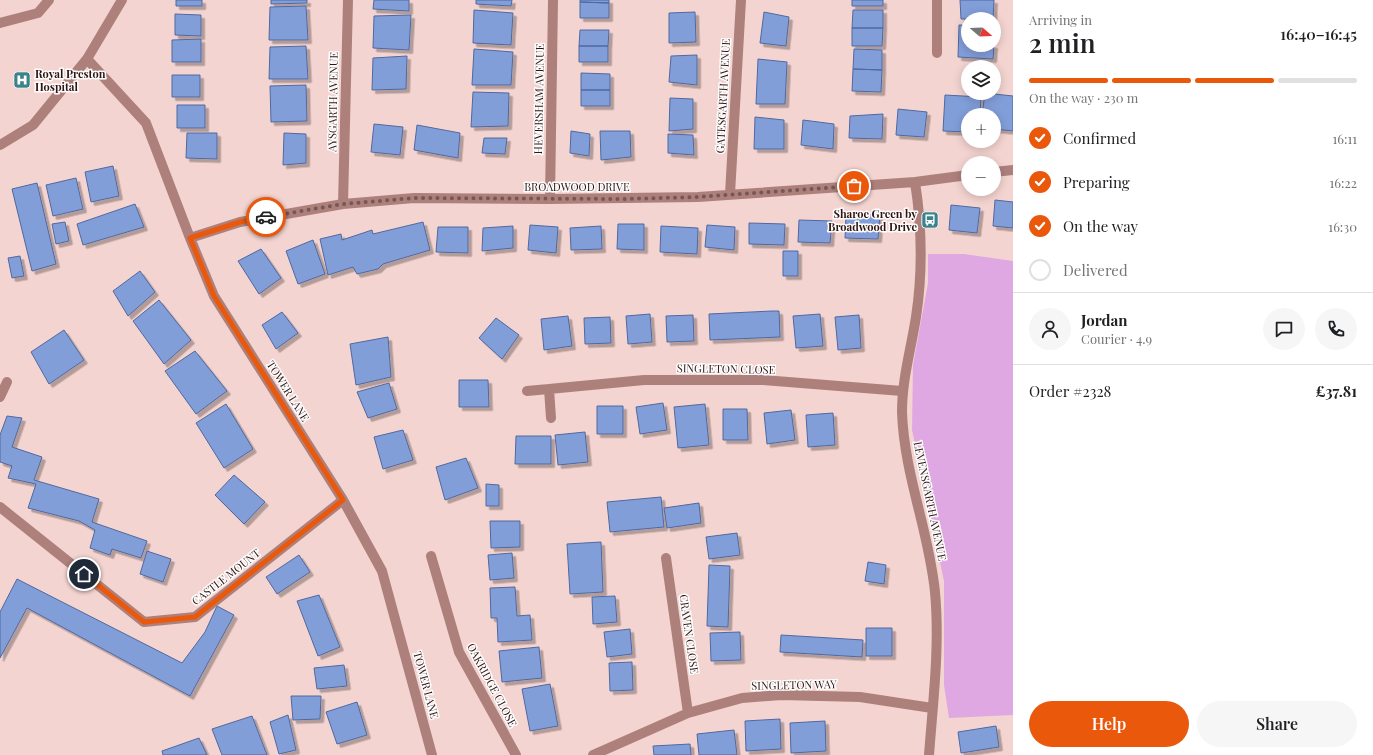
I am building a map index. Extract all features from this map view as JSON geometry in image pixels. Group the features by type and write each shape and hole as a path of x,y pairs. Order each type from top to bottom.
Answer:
{"street":[{"path":"0,24 38,13 50,0"},
{"path":"0,145 33,125 87,59 122,0"},
{"name":"AYSGARTH AVENUE","path":"343,204 348,0"},
{"name":"HEVERSHAM AVENUE","path":"550,199 553,0"},
{"name":"GATESGARTH AVENUE","path":"730,194 741,0"},
{"path":"937,0 937,53"},
{"name":"TOWER LANE","path":"87,59 146,123 214,296 343,500 382,571 432,755"},
{"path":"1001,171 1013,170"},
{"name":"BROADWOOD DRIVE","path":"190,238 240,222 343,204 414,198 550,199 698,197 916,182 961,176"},
{"name":"LEVENSGARTH AVENUE","path":"916,182 921,218 920,286 916,317 902,391 903,424 909,472 929,550 935,592 937,633 929,755"},
{"name":"SINGLETON CLOSE","path":"527,391 644,380 755,380 902,391"},
{"path":"0,396 7,382"},
{"path":"549,389 551,418"},
{"name":"CASTLE MOUNT","path":"0,507 144,622 195,617 343,500"},
{"name":"OAKRIDGE CLOSE","path":"431,556 459,652 516,755"},
{"name":"CRAVEN CLOSE","path":"666,558 688,713"},
{"name":"SINGLETON WAY","path":"593,755 688,713 742,698 781,695 860,697 932,708"}],"shaded area":[{"path":"928,254 964,254 1013,261 1013,715 949,718 944,685 944,581 912,430 913,365 928,283"}],"building":[{"path":"176,0 202,0 202,6 176,6"},
{"path":"271,0 307,0 307,3 271,4"},
{"path":"374,0 409,0 409,11 373,9"},
{"path":"476,0 512,0 511,6 476,4"},
{"path":"580,0 609,0 609,3 580,2"},
{"path":"852,0 883,0 883,6 852,6"},
{"path":"960,0 994,0 993,12 961,12 961,19"},
{"path":"580,2 609,3 609,18 580,18"},
{"path":"306,6 308,40 269,40 270,7"},
{"path":"474,10 513,13 511,45 473,43"},
{"path":"853,10 883,10 883,28 852,28"},
{"path":"695,12 696,42 669,43 669,13"},
{"path":"764,12 789,17 786,46 760,43"},
{"path":"175,14 201,15 201,36 175,35"},
{"path":"411,15 409,50 373,48 374,16"},
{"path":"959,25 961,25 961,52 994,52 993,59 958,57"},
{"path":"852,28 883,28 882,46 852,46"},
{"path":"580,30 609,30 608,46 579,46"},
{"path":"201,39 201,62 172,62 172,40"},
{"path":"306,46 308,79 269,79 270,47"},
{"path":"579,46 608,46 608,62 579,62"},
{"path":"474,49 513,52 511,85 472,85"},
{"path":"854,49 882,50 882,70 853,69"},
{"path":"697,55 697,85 669,82 671,56"},
{"path":"407,56 406,89 372,90 373,58"},
{"path":"758,59 787,62 785,104 756,104"},
{"path":"853,69 882,70 881,92 852,91"},
{"path":"581,73 610,74 610,90 581,90"},
{"path":"172,75 200,75 200,97 172,97"},
{"path":"306,85 307,121 271,122 270,86"},
{"path":"581,90 610,90 610,106 581,106"},
{"path":"473,92 509,93 508,126 471,127"},
{"path":"945,95 961,96 961,100 981,100 980,108 961,108 961,132 943,131"},
{"path":"1001,95 1013,96 1013,131 1001,130 1001,108 983,108 984,100 1001,100"},
{"path":"670,98 693,99 693,129 669,131"},
{"path":"177,105 205,105 205,128 177,128"},
{"path":"898,109 927,112 924,137 896,135"},
{"path":"883,114 882,139 849,138 850,116"},
{"path":"755,117 784,120 784,149 754,149"},
{"path":"803,120 834,124 833,149 801,145"},
{"path":"374,124 403,127 400,155 371,152"},
{"path":"417,125 460,133 458,158 414,150"},
{"path":"571,131 590,134 589,156 570,153"},
{"path":"600,131 630,131 631,157 601,160"},
{"path":"187,133 217,133 217,159 186,158"},
{"path":"284,133 306,134 306,163 283,165"},
{"path":"668,134 693,135 694,155 668,153"},
{"path":"484,138 507,138 505,154 482,153"},
{"path":"113,166 119,196 91,202 85,172"},
{"path":"76,178 83,209 53,216 46,185"},
{"path":"37,183 56,264 32,271 12,189"},
{"path":"995,200 1013,202 1013,228 993,226"},
{"path":"135,204 144,227 83,245 77,224"},
{"path":"951,205 980,208 977,233 949,230"},
{"path":"880,214 878,239 845,238 846,216"},
{"path":"799,220 832,221 830,243 798,242"},
{"path":"65,222 69,241 56,244 52,224"},
{"path":"423,222 430,250 383,264 378,269 357,274 353,267 328,275 320,239 341,234 342,240 372,230 373,234"},
{"path":"749,223 785,224 784,245 749,244"},
{"path":"618,224 644,224 644,250 617,249"},
{"path":"530,225 558,227 556,253 528,250"},
{"path":"707,225 735,227 734,250 705,247"},
{"path":"513,226 513,248 482,251 483,228"},
{"path":"601,226 602,249 571,250 570,228"},
{"path":"661,226 698,228 697,254 660,252"},
{"path":"438,227 468,227 468,253 436,252"},
{"path":"313,240 325,274 298,284 286,251"},
{"path":"261,249 281,278 259,294 238,261"},
{"path":"783,251 798,251 798,276 783,276"},
{"path":"20,256 24,276 12,278 8,258"},
{"path":"140,271 155,292 128,316 113,291"},
{"path":"159,300 191,340 164,364 133,321"},
{"path":"779,311 780,337 710,340 709,314"},
{"path":"282,312 298,333 276,349 262,325"},
{"path":"650,314 652,342 628,344 626,316"},
{"path":"820,314 823,346 796,348 793,316"},
{"path":"693,315 694,341 667,342 666,316"},
{"path":"859,315 861,348 838,350 835,317"},
{"path":"568,316 572,346 544,350 541,319"},
{"path":"610,317 611,343 585,344 584,318"},
{"path":"496,318 519,335 502,359 479,338"},
{"path":"64,330 84,360 49,384 31,352"},
{"path":"388,337 391,377 356,385 350,344"},
{"path":"195,351 227,391 196,414 165,371"},
{"path":"459,380 488,380 489,407 459,407"},
{"path":"389,383 397,409 368,418 357,392"},
{"path":"663,403 667,430 640,434 636,407"},
{"path":"226,404 253,449 224,468 196,423"},
{"path":"705,404 709,445 678,448 674,407"},
{"path":"597,406 623,406 623,434 597,434"},
{"path":"723,409 747,409 748,440 723,440"},
{"path":"791,410 795,440 767,444 764,413"},
{"path":"833,413 835,445 808,447 806,415"},
{"path":"7,416 22,418 12,447 42,457 34,480 99,499 92,522 147,541 141,558 112,549 110,555 90,548 95,530 79,521 28,508 36,484 8,478 12,466 0,462 0,435"},
{"path":"403,430 413,460 383,469 374,437"},
{"path":"585,432 588,462 558,465 555,435"},
{"path":"516,436 551,436 551,464 515,464"},
{"path":"466,458 478,488 445,500 436,467"},
{"path":"234,475 265,502 244,524 215,495"},
{"path":"486,484 499,485 499,506 486,506"},
{"path":"661,497 664,527 610,532 607,502"},
{"path":"699,503 701,523 667,528 664,508"},
{"path":"490,521 520,521 520,547 491,548"},
{"path":"737,533 740,555 709,559 706,537"},
{"path":"601,542 603,592 570,594 567,544"},
{"path":"147,551 171,559 163,582 140,574"},
{"path":"512,553 514,578 490,580 488,555"},
{"path":"299,555 310,572 277,594 266,577"},
{"path":"868,562 886,565 884,584 865,581"},
{"path":"709,565 730,566 728,627 707,626"},
{"path":"17,579 182,663 205,632 217,606 234,615 190,696 27,608 0,658 0,612"},
{"path":"515,587 517,616 530,615 532,640 498,642 497,618 491,618 490,588"},
{"path":"319,595 340,647 318,656 297,601"},
{"path":"615,596 617,622 593,624 592,597"},
{"path":"866,628 892,628 892,656 866,656"},
{"path":"630,629 632,654 607,657 604,632"},
{"path":"740,632 741,660 711,661 710,633"},
{"path":"781,635 863,640 862,657 780,652"},
{"path":"539,647 542,678 502,682 499,651"},
{"path":"632,662 633,690 610,691 609,663"},
{"path":"344,665 347,686 317,689 314,668"},
{"path":"550,684 558,726 530,731 522,689"},
{"path":"291,696 321,696 320,719 293,720"},
{"path":"357,702 367,735 337,744 326,712"},
{"path":"288,715 296,750 279,754 270,722"},
{"path":"252,716 267,755 222,755 212,729"},
{"path":"780,719 781,749 746,751 745,721"},
{"path":"825,721 826,751 791,753 790,723"},
{"path":"996,726 999,747 961,753 958,732"},
{"path":"734,730 737,755 699,755 697,734"},
{"path":"199,738 207,755 163,755 162,751"},
{"path":"690,744 691,755 654,755 653,746"}],"way so far":[{"path":"266,217 343,204 414,198 625,199 698,197 854,186"}],"place":[{"name":"Royal Preston Hospital","path":"22,80"},
{"name":"Sharoe Green by Broadwood Drive","path":"930,220"}],"route":[{"path":"84,574 144,622 195,617 343,500 214,296 190,238 240,222 266,217"}]}
